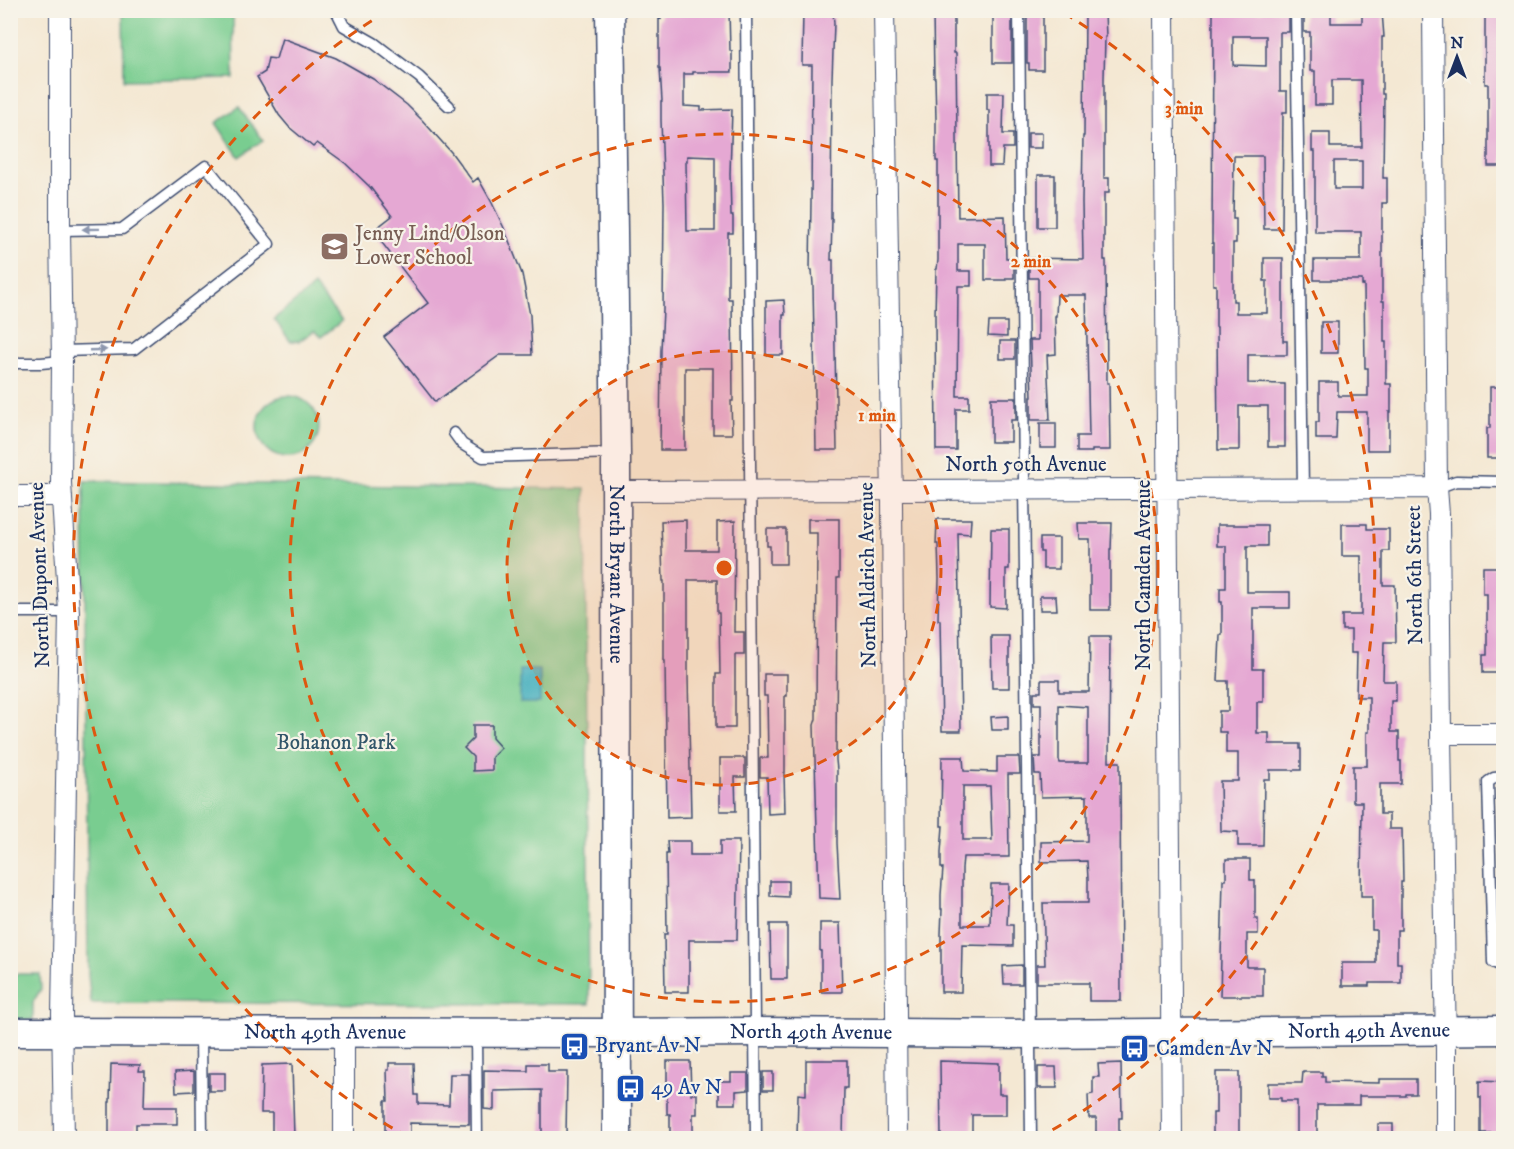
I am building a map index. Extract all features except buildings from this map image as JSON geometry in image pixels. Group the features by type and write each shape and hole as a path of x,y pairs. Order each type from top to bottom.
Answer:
{"street":[{"name":"North Dupont Avenue","path":"60,10 62,496 69,612 62,1032 64,1138"},
{"name":"North Bryant Avenue","path":"610,10 616,453 617,1138"},
{"name":"North Aldrich Avenue","path":"884,10 897,1138"},
{"name":"North Camden Avenue","path":"1164,10 1172,1138"},
{"name":"North 6th Street","path":"1433,10 1446,1138"},
{"name":"North 50th Avenue","path":"616,491 1437,488"},
{"path":"10,496 62,496"},
{"path":"1441,734 1503,734"},
{"name":"North 49th Avenue","path":"10,1032 1172,1034 1503,1030"},
{"path":"344,1032 344,1138"}],"lane":[{"path":"336,10 344,26 374,43 418,77 449,106"},
{"path":"746,10 756,1138"},
{"path":"1019,10 1031,1138"},
{"path":"1296,10 1303,488"},
{"path":"10,363 41,363 62,356 134,349 269,244 207,165 122,229 60,230"},
{"path":"454,433 462,444 483,456 616,453"},
{"path":"1437,488 1456,481 1503,482"},
{"path":"10,612 69,612"},
{"path":"1503,777 1494,778 1488,782 1493,962 1503,967"},
{"path":"201,1032 202,1138"},
{"path":"476,1033 477,1138"}],"green space":[{"path":"123,11 233,11 234,78 124,80"},
{"path":"239,107 263,140 239,157 216,123"},
{"path":"314,286 342,321 321,337 314,331 299,341 290,341 274,319"},
{"path":"282,396 294,396 310,405 317,415 319,427 317,439 310,449 294,458 282,458 271,453 262,444 257,433 257,421 262,410 271,401"},
{"name":"Bohanon Park","path":"84,481 585,489 589,1004 91,1003 88,975"},
{"path":"11,974 40,974 41,989 33,1002 33,1020 11,1020"}],"water":[{"path":"520,670 540,670 540,703 520,703"}],"place":[{"name":"Jenny Lind/Olson Lower School","path":"334,246"},
{"name":"Bryant Av N","path":"574,1046"},
{"name":"Camden Av N","path":"1135,1049"},
{"name":"49 Av N","path":"630,1088"}]}
